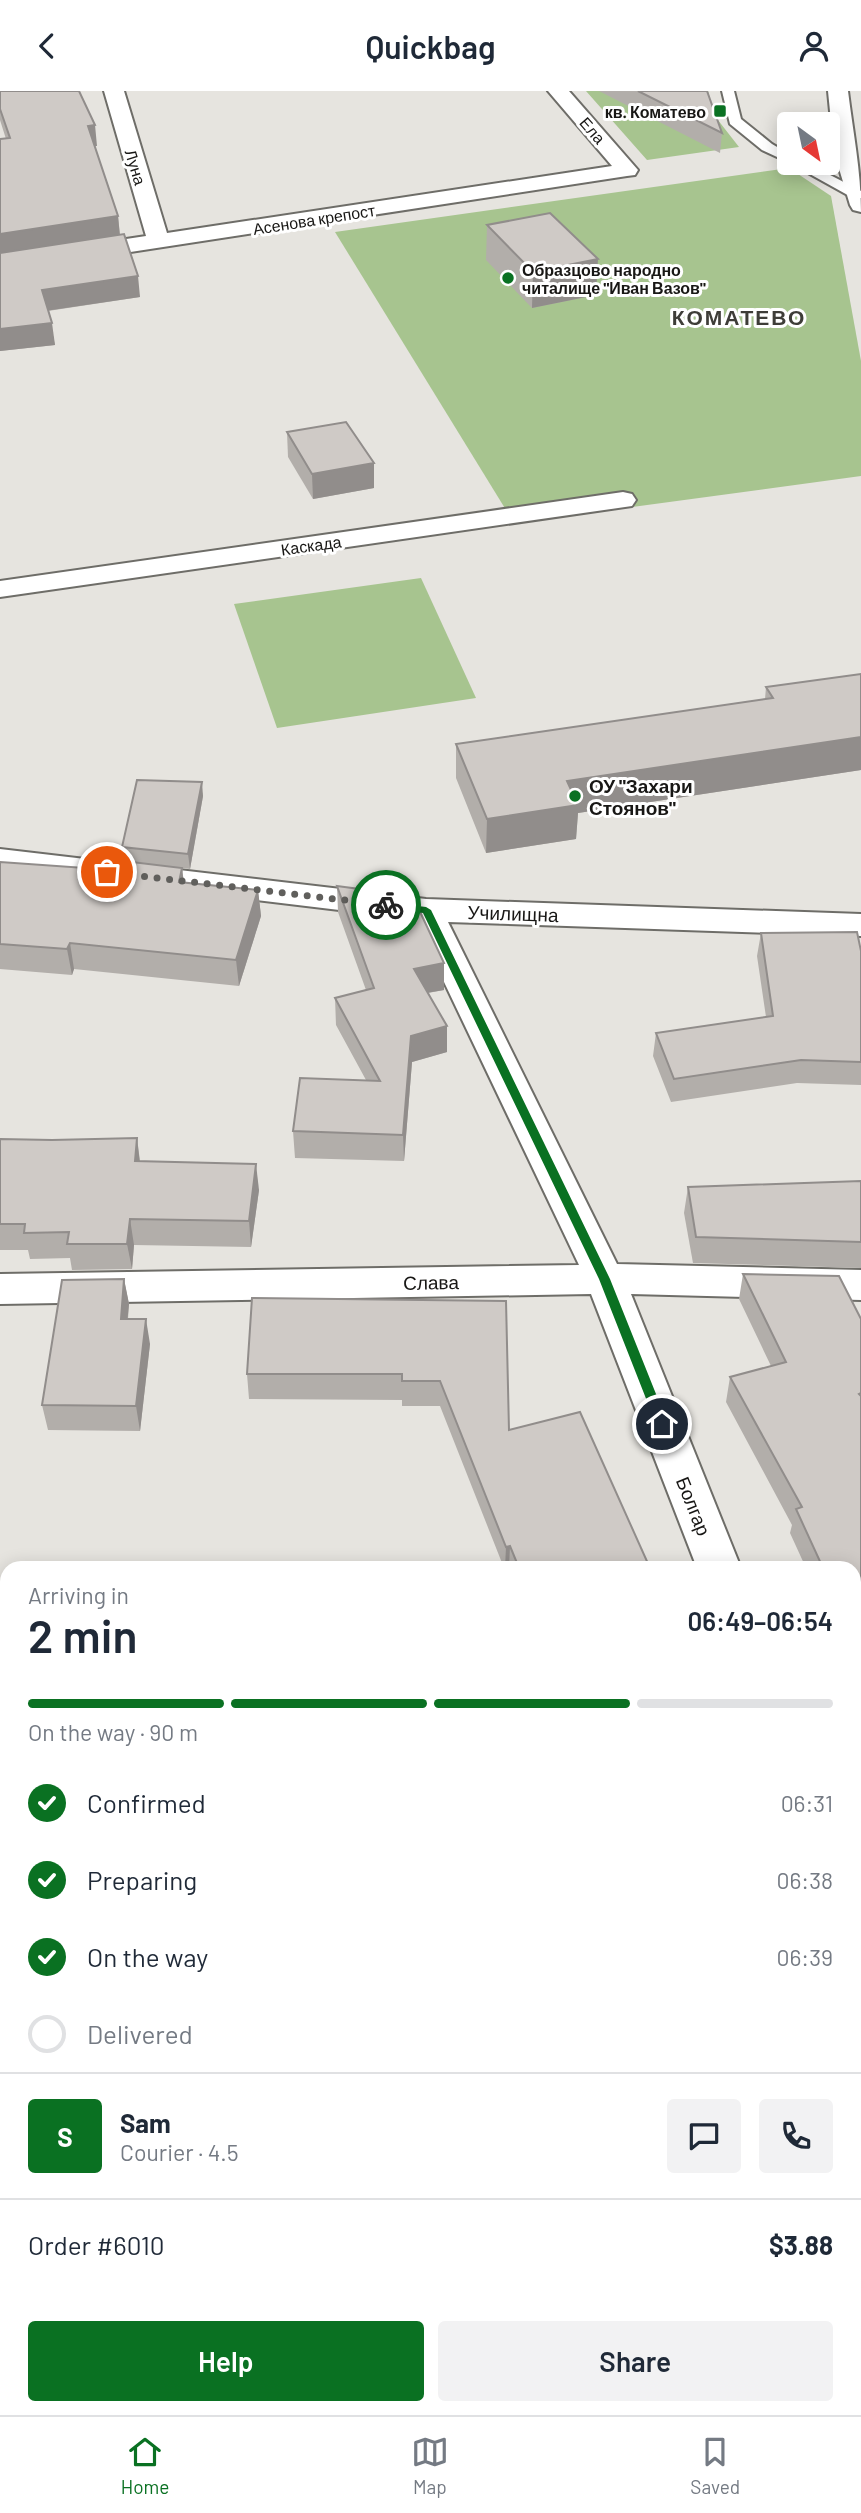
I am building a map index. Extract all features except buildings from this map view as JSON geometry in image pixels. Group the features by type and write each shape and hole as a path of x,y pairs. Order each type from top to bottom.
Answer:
{"street":[{"name":"Луна","path":"114,91 159,243"},
{"name":"Ела","path":"558,91 627,170"},
{"path":"838,91 853,152 859,200"},
{"name":"Асенова крепост","path":"0,265 627,170"},
{"name":"Каскада","path":"0,589 623,500"},
{"name":"Училищна","path":"0,859 426,910 861,925"},
{"name":"Болгар","path":"426,910 605,1279 716,1561"},
{"name":"Слава","path":"0,1289 605,1279 861,1285"}],"lane":[{"path":"727,91 735,121 777,152"},
{"path":"817,175 859,200"}],"green space":[{"path":"586,91 708,91 714,115 739,147 647,160"},
{"path":"777,170 777,175 800,175 831,196 861,361 861,476 514,523 335,232"},
{"path":"421,578 476,698 277,728 234,604"}],"way so far":[{"path":"107,872 386,905"}],"place":[{"name":"кв. Коматево","path":"720,111"},
{"name":"Образцово народно читалище \"Иван Вазов\"","path":"508,278"},
{"name":"ОУ \"Захари Стоянов\"","path":"575,796"}],"district":[{"name":"КОМАТЕВО","path":"739,316"}],"route":[{"path":"386,905 426,910 605,1279 662,1424"}]}
